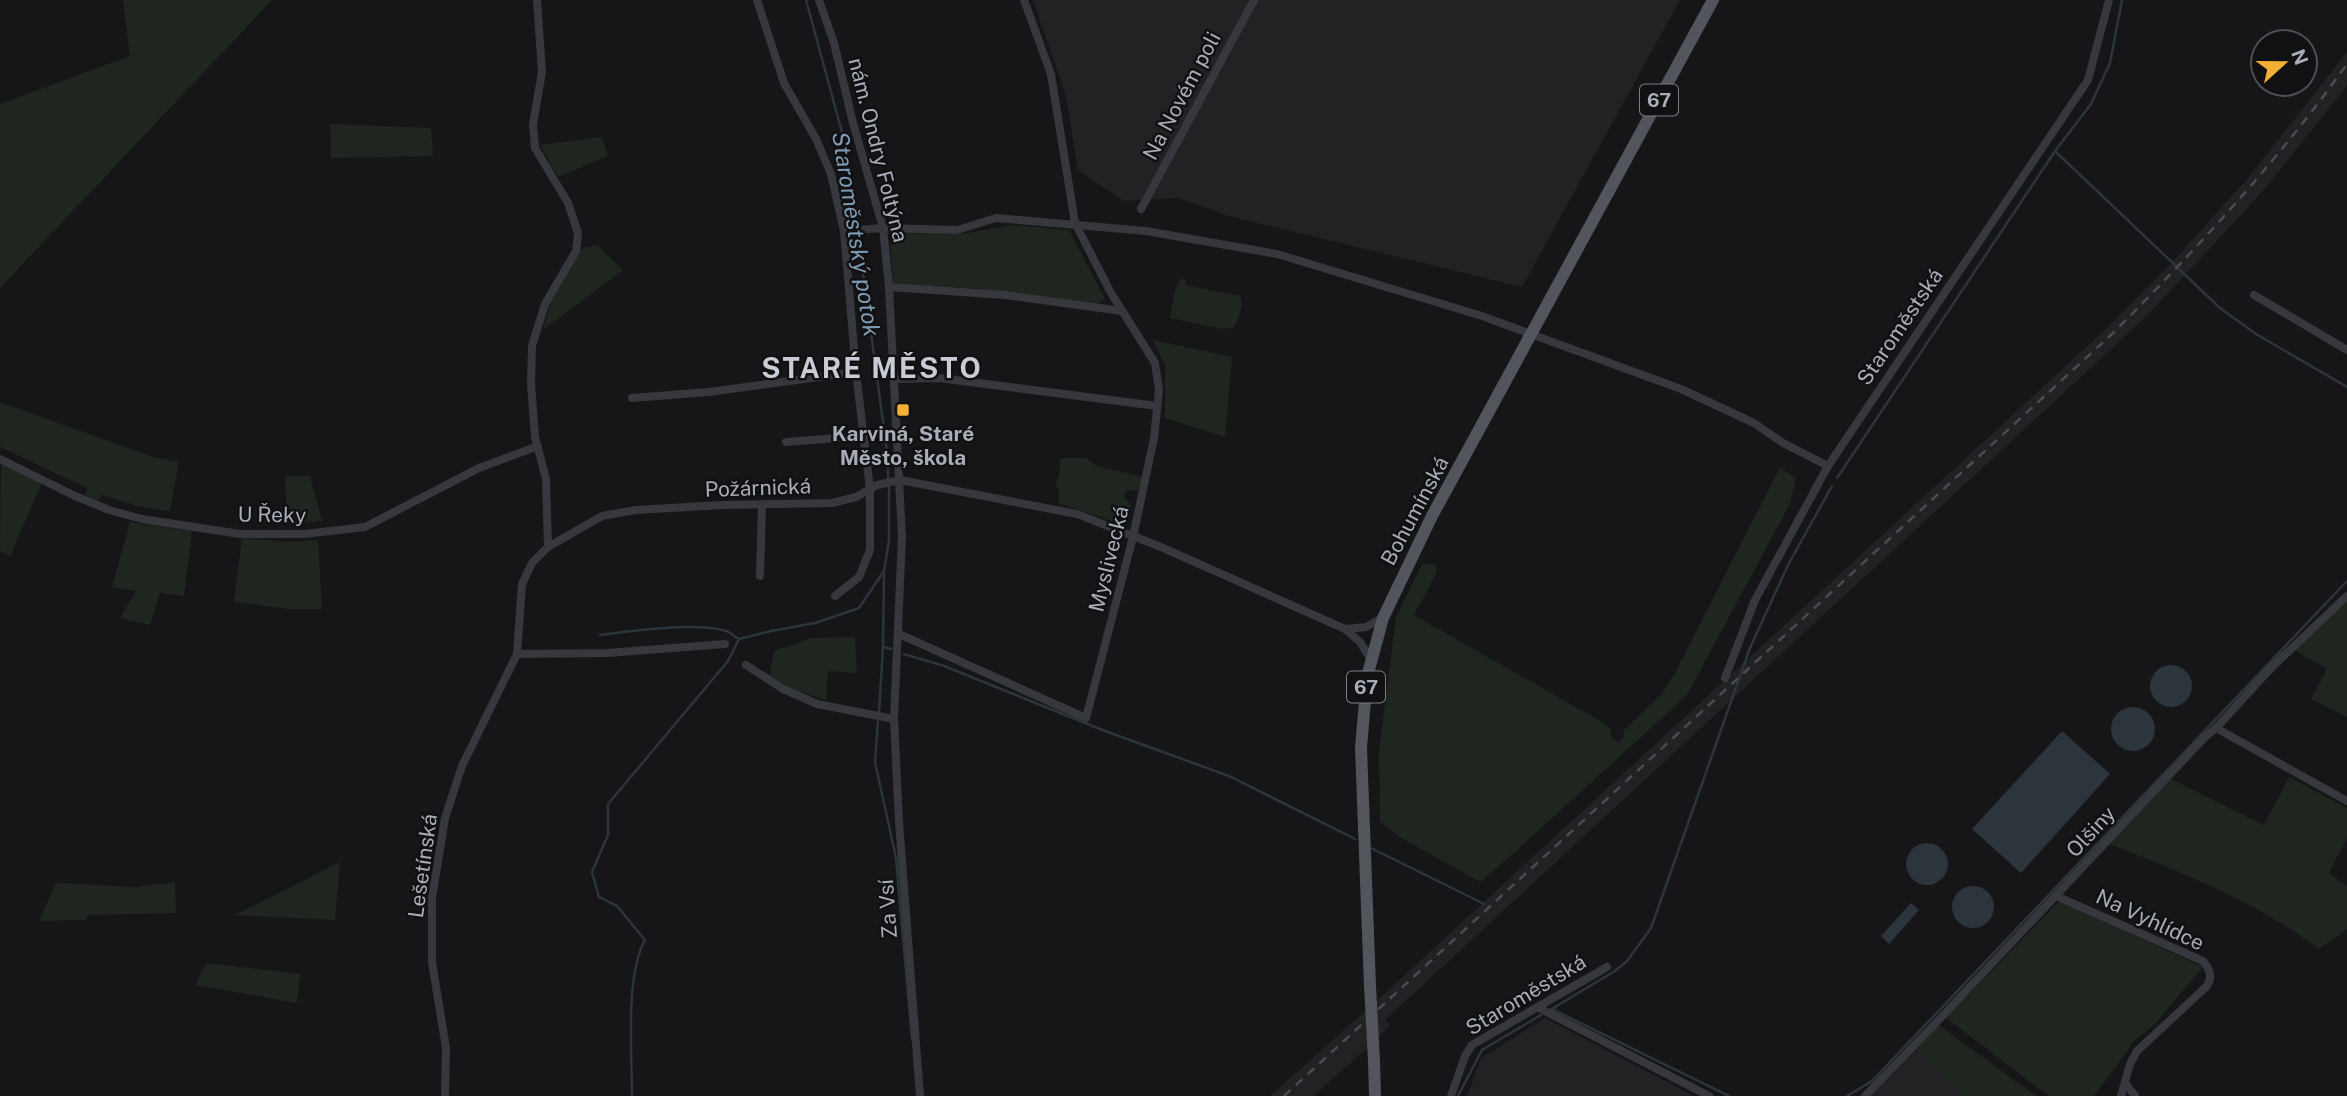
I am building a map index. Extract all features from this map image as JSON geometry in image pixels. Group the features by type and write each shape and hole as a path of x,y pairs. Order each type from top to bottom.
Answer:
{"main road":[{"name":"Bohumínská","path":"1375,1096 1361,748 1365,693 1383,618 1432,516 1713,0"}],"street":[{"path":"537,0 542,72 533,124 535,148 568,203 578,233 576,250 545,304 532,346 531,383 537,446 546,479 548,547"},
{"path":"757,0 785,83 816,139 852,230 856,372 870,489 870,550 859,577 835,596"},
{"name":"nám. Ondry Foltýna","path":"819,0 834,43 853,123 883,228 900,480 902,537 898,646"},
{"name":"Myslivecká","path":"899,634 1086,718 1133,537 1154,438 1159,390 1155,363 1122,312 1075,223 1051,74 1024,0"},
{"name":"Na Novém poli","path":"1141,209 1254,0"},
{"name":"Staroměstská","path":"1725,678 1755,600 1828,466 2088,80 2109,0"},
{"path":"852,230 957,230 996,218 1146,231 1277,254 1482,316 1681,388 1754,424 1783,443 1828,466"},
{"path":"889,287 1004,295 1122,312"},
{"path":"2254,295 2347,350"},
{"path":"632,398 856,372"},
{"path":"893,379 939,378 1157,406"},
{"path":"786,442 864,436"},
{"name":"U Řeky","path":"0,459 75,496 109,510 142,519 240,534 304,534 365,527 479,468 537,446"},
{"path":"900,480 1077,514 1345,629 1360,642 1371,660"},
{"name":"Požárnická","path":"548,547 602,516 648,510 832,503 900,480"},
{"path":"760,576 762,505"},
{"name":"Lešetínská","path":"445,1096 446,1048 432,962 432,898 443,831 462,766 517,654 522,584 532,563 548,547"},
{"name":"Olšiny","path":"1865,1096 2272,667 2347,596"},
{"path":"1345,629 1366,627 1383,618"},
{"path":"517,654 607,653 725,644"},
{"name":"Za Vsí","path":"898,646 894,719 899,822 920,1096"},
{"path":"746,665 783,689 817,704 894,719"},
{"path":"2216,728 2347,802"},
{"name":"Na Vyhlídce","path":"2056,896 2203,961 2210,971 2210,982 2207,986 2137,1051 2130,1064 2121,1096"},
{"name":"Staroměstská","path":"1451,1096 1465,1056 1472,1045 1607,967"},
{"path":"1539,1008 1709,1096"},
{"path":"2125,1083 2135,1096"}],"shaded area":[{"path":"123,0 272,0 0,288 0,104 130,56"},
{"path":"1033,0 1680,0 1522,287 1229,216 1177,198 1124,201 1078,170 1066,96"},
{"path":"2347,52 2347,85 2342,92 2263,191 2148,315 1385,1020 1390,1025 1364,1051 1313,1096 1270,1096 2107,328 2164,271 2248,178 2311,98 2319,98 2319,88"},
{"path":"330,124 431,128 433,156 331,158"},
{"path":"602,137 608,156 558,177 540,145"},
{"path":"1012,225 1069,230 1105,299 1098,304 979,289 893,284 890,233 963,234"},
{"path":"597,245 623,270 543,330 551,300 580,249"},
{"path":"1181,278 1186,280 1185,285 1240,296 1240,312 1233,328 1222,329 1170,318 1175,290"},
{"path":"1153,340 1232,357 1225,437 1165,418 1165,365"},
{"path":"0,402 153,457 179,462 170,511 137,506 102,495 99,501 85,496 87,488 0,447"},
{"path":"1062,458 1086,458 1097,466 1143,477 1138,490 1125,491 1125,498 1131,505 1127,517 1115,522 1058,503 1059,490 1055,485"},
{"path":"1,464 42,483 10,556 0,551"},
{"path":"1780,467 1796,478 1790,504 1687,695 1514,853 1480,882 1398,836 1380,822 1379,751 1396,617 1423,563 1435,564 1437,572 1414,615 1602,722 1611,729 1611,736 1618,743 1624,737 1623,731 1661,695 1675,673"},
{"path":"285,476 310,476 322,521 287,524"},
{"path":"130,522 192,531 184,596 160,593 150,625 120,618 136,591 112,587"},
{"path":"242,538 287,542 318,540 322,609 289,609 234,602"},
{"path":"2347,600 2347,717 2311,699 2327,669 2294,650"},
{"path":"855,637 857,673 828,671 826,700 787,688 769,676 774,651 812,638"},
{"path":"2171,665 2186,671 2192,686 2186,701 2171,707 2156,701 2150,686 2156,671"},
{"path":"2133,707 2148,714 2155,729 2148,744 2133,751 2118,744 2111,729 2118,714"},
{"path":"2062,731 2110,774 2021,873 1972,829"},
{"path":"2289,777 2347,808 2347,838 2329,873 2347,886 2347,929 2319,949 2244,903 2110,844 2171,779 2264,825"},
{"path":"1927,843 1942,849 1948,864 1942,879 1927,885 1912,879 1906,864 1912,849"},
{"path":"340,862 335,920 235,915"},
{"path":"175,882 176,913 88,915 86,920 39,921 56,883 136,887"},
{"path":"1973,886 1988,892 1994,907 1988,922 1973,928 1958,922 1952,907 1958,892"},
{"path":"2059,901 2203,967 2153,1026 2131,1043 2094,1096 2049,1096 1946,1018"},
{"path":"1911,903 1919,910 1889,944 1881,936"},
{"path":"206,963 300,974 297,1003 195,985"},
{"path":"1545,1018 1694,1096 1467,1096 1481,1058"},
{"path":"1939,1025 2036,1096 1958,1096 1957,1091 1916,1050"},
{"path":"1916,1050 1957,1091 1958,1096 1869,1096"}],"waterway":[{"name":"Staroměstský potok","path":"806,0 846,147 888,459 888,480"},
{"path":"1837,478 2055,151 2091,104 2110,63 2122,0"},
{"path":"2055,151 2220,308 2256,334 2347,387"},
{"name":"Staroměstský potok","path":"632,1096 632,994 639,955 645,940 617,906 599,897 592,872 608,835 608,804 728,661 739,639 815,623 859,608 884,571 889,541 889,486"},
{"path":"1550,1010 1615,971 1627,961 1651,928 1750,648 1789,563 1832,486"},
{"path":"884,574 883,647 891,649"},
{"path":"1847,1096 1872,1081 2347,581"},
{"path":"600,635 699,627 726,631 739,639"},
{"path":"879,712 883,647"},
{"path":"904,654 944,666 1105,731 1229,776 1355,839"},
{"path":"878,721 875,762 896,858 912,1039"},
{"path":"1369,847 1484,904"},
{"path":"1552,1009 1729,1096"},
{"path":"1458,1096 1482,1050 1541,1015"}],"railway":[{"path":"1284,1096 2111,335 2235,204 2293,136 2347,64"}],"place":[{"name":"Karviná, Staré Město, škola","path":"903,410"}],"district":[{"name":"STARÉ MĚSTO","path":"872,368"}]}
